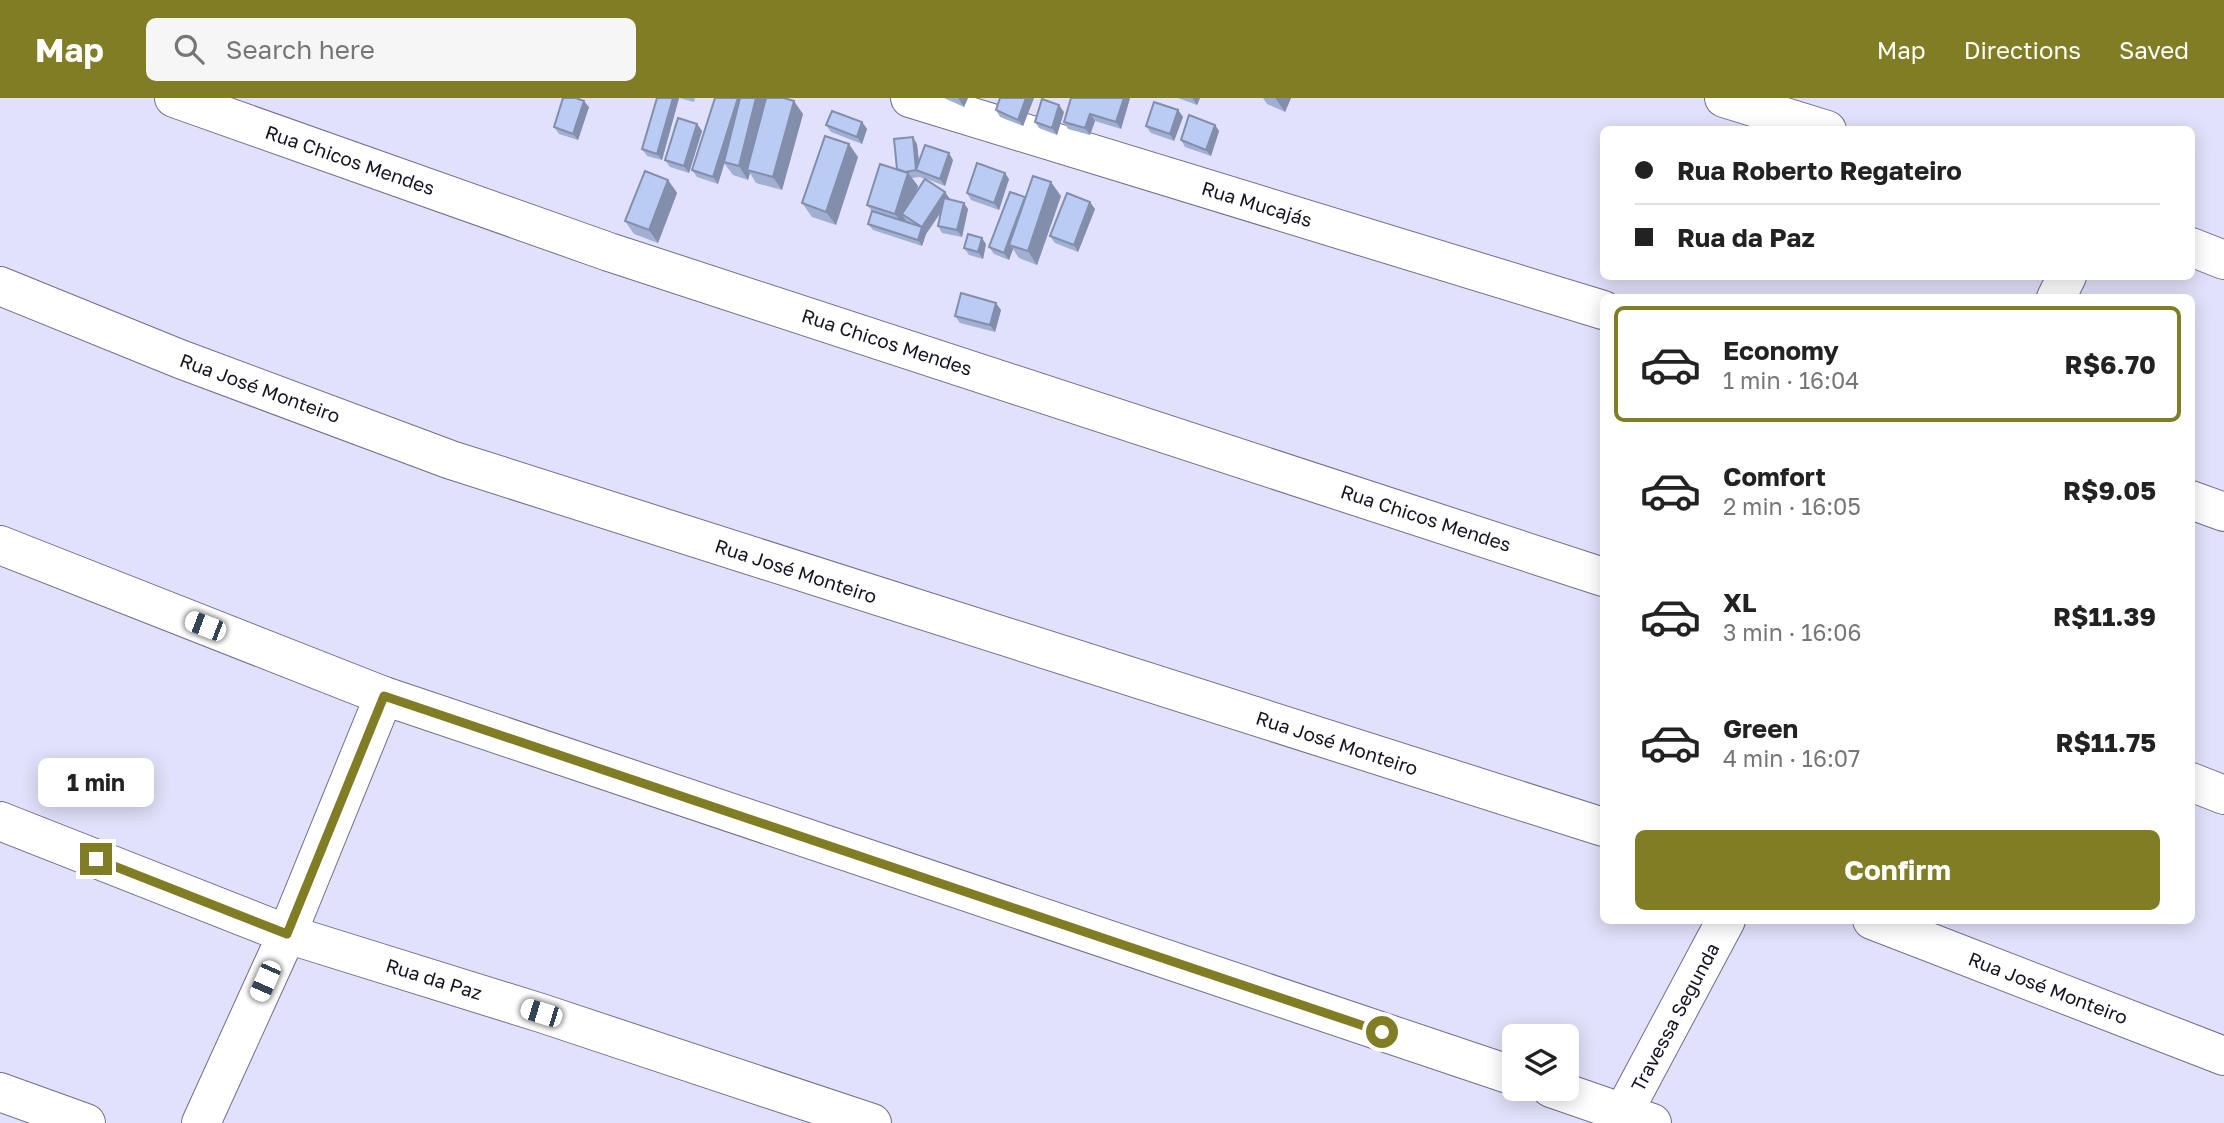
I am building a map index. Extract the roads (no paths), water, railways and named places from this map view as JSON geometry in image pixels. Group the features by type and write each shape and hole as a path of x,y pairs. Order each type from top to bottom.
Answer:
{"street":[{"name":"Rua Chicos Mendes","path":"174,98 610,252 1600,576"},
{"name":"Rua Mucajás","path":"910,98 1600,309"},
{"path":"1724,98 1814,126"},
{"path":"2195,249 2224,260"},
{"name":"Rua José Monteiro","path":"0,286 180,359 451,460 1600,826"},
{"path":"2195,501 2224,512"},
{"path":"0,545 384,696 1502,1072"},
{"path":"201,1123 287,934 384,696"},
{"path":"2195,783 2224,794"},
{"name":"Rua da Paz","path":"0,821 287,934 541,1013 872,1123"},
{"name":"Travessa Segunda","path":"1637,1118 1724,924"},
{"name":"Rua José Monteiro","path":"1882,924 2224,1056"},
{"path":"0,1093 86,1123"},
{"path":"1579,1098 1637,1118"}]}
